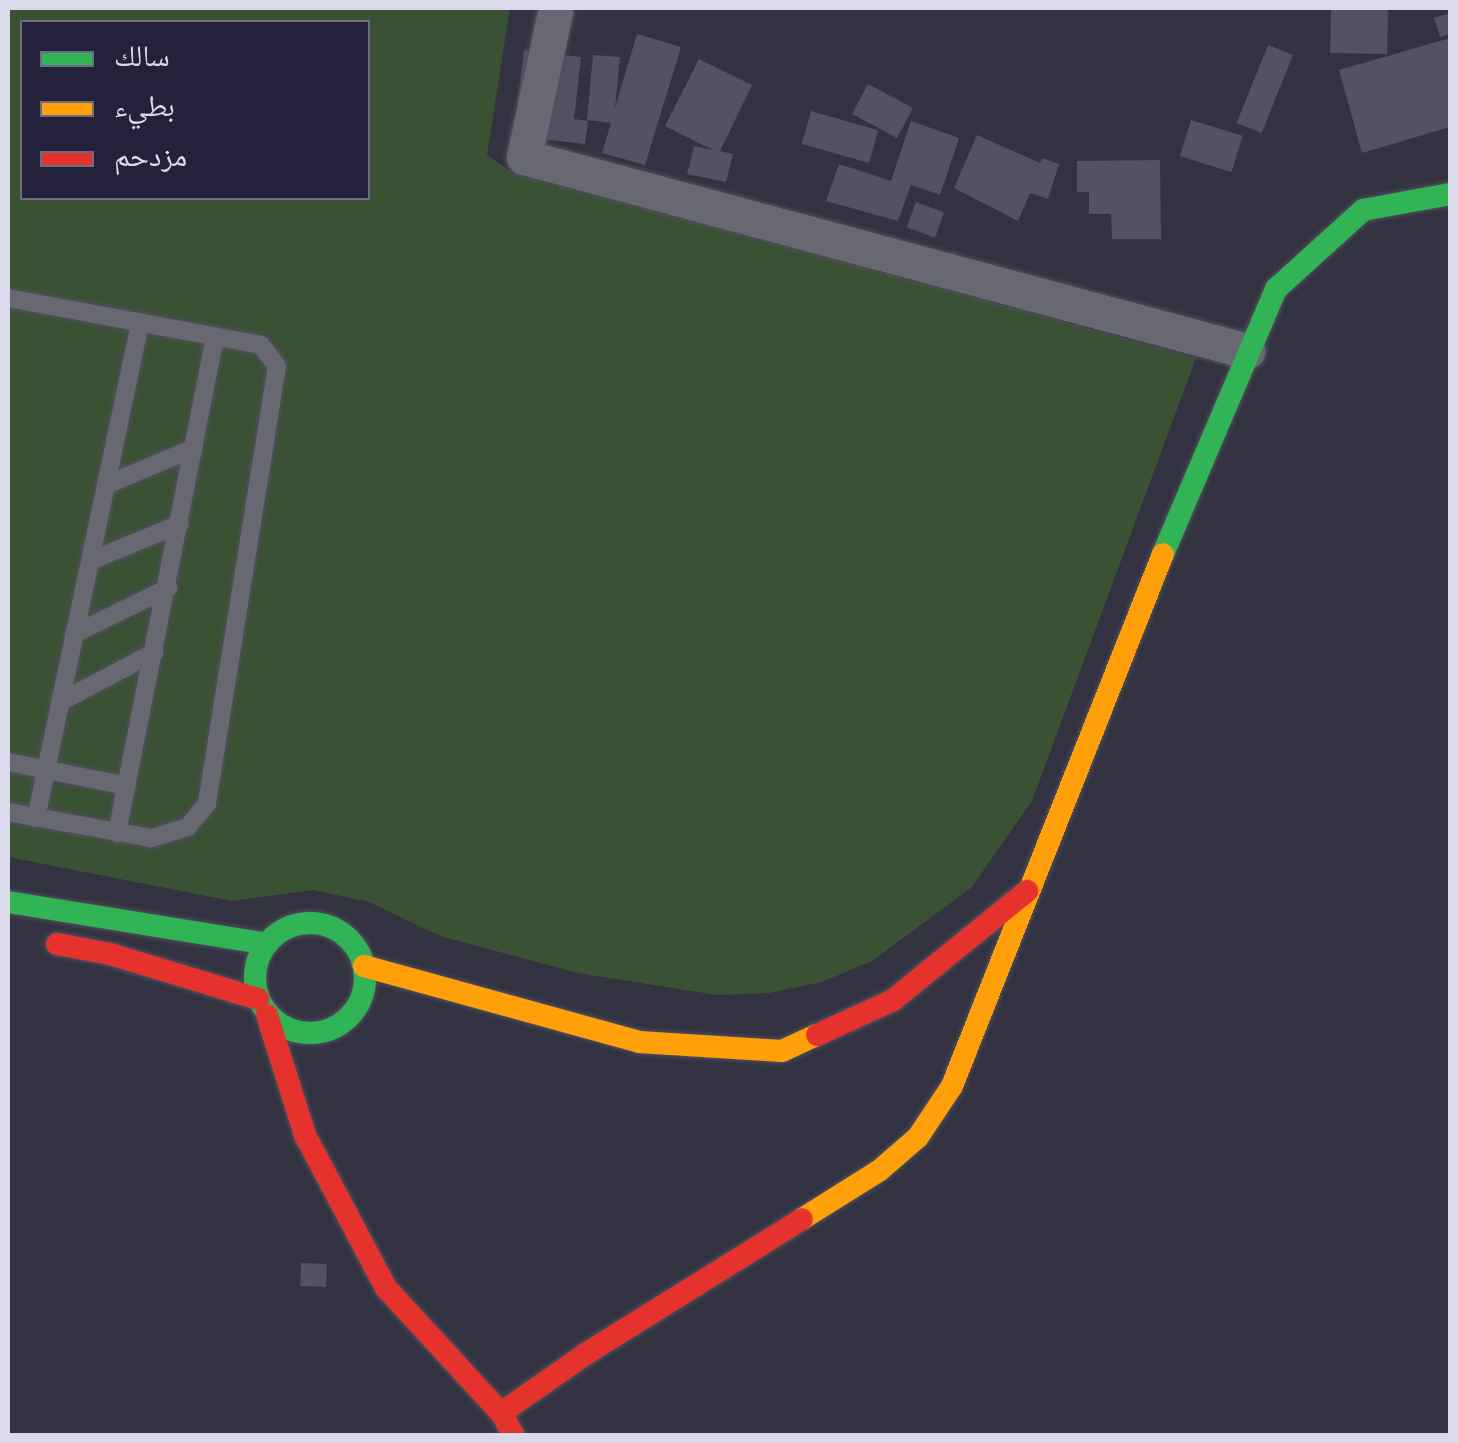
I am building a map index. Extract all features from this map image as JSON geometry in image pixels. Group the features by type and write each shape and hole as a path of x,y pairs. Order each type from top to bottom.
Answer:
{"street":[{"path":"556,12 524,157 1247,351"},
{"path":"42,942 110,954 262,1007 300,1034 326,1039 351,1016 360,1001 364,966 346,936 314,923 296,924 266,944 257,961 262,1007 304,1135 386,1288 499,1428 587,1352 880,1170 918,1137 952,1086 1247,351 1276,288 1363,210 1450,194"},
{"path":"364,966 639,1042 782,1051 893,1000 1031,888"},
{"path":"8,902 266,944"},
{"path":"304,1135 316,1082"}],"lane":[{"path":"8,298 261,346 277,366 212,790 199,816 177,833 151,838 8,812"},
{"path":"36,818 140,323"},
{"path":"117,833 216,337"},
{"path":"106,485 194,448"},
{"path":"90,562 180,524"},
{"path":"74,634 168,588"},
{"path":"60,702 156,652"},
{"path":"8,762 127,786"}],"green space":[{"path":"8,8 510,8 487,155 507,169 1196,358 1032,801 971,888 872,961 822,982 769,993 717,995 578,973 440,936 369,902 313,890 232,901 8,857"}],"building":[{"path":"1331,8 1388,9 1387,54 1330,53"},
{"path":"1450,13 1450,34 1440,37 1434,18"},
{"path":"637,34 681,47 645,165 602,153 611,123 587,120 593,55 620,57 615,108"},
{"path":"1450,38 1450,127 1362,153 1339,70"},
{"path":"1268,45 1293,55 1262,133 1237,123"},
{"path":"524,50 581,57 574,119 588,121 585,144 514,136"},
{"path":"699,59 752,85 720,151 733,154 726,182 687,174 694,146 713,150 665,126"},
{"path":"868,84 913,108 897,138 852,114"},
{"path":"811,111 878,130 869,163 802,144"},
{"path":"1191,120 1243,136 1232,172 1180,156"},
{"path":"911,121 959,138 940,195 911,185 898,221 826,201 839,164 891,181"},
{"path":"977,135 1040,163 1042,158 1059,164 1048,199 1030,193 1018,221 954,188"},
{"path":"1160,160 1161,239 1112,239 1111,214 1089,214 1089,192 1077,192 1077,161"},
{"path":"916,202 944,212 935,238 907,227"},
{"path":"301,1263 327,1264 326,1287 300,1286"}],"traffic: fast":[{"path":"1163,554 1276,289 1363,210 1450,194"},
{"path":"8,902 266,944"},
{"path":"310,923 331,927 349,939 361,957 365,978 361,999 349,1017 331,1029 310,1033 289,1029 271,1017 259,999 255,978 259,957 271,939 289,927 310,923"}],"traffic: slow":[{"path":"802,1219 880,1170 918,1137 952,1086 1163,554"},
{"path":"364,966 639,1042 782,1051 817,1035"}],"traffic: jam":[{"path":"817,1035 893,1000 1027,891"},
{"path":"57,944 110,954 258,999"},
{"path":"267,1015 305,1135 386,1288 501,1413"},
{"path":"514,1436 501,1413 587,1353 802,1219"}]}
